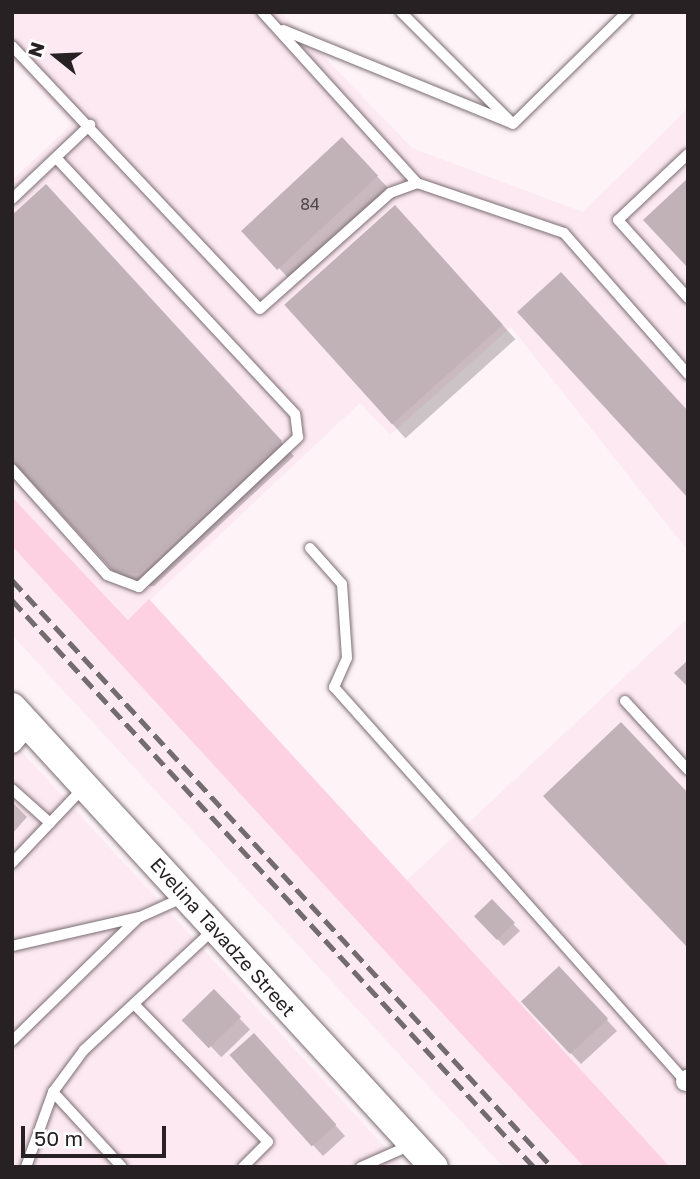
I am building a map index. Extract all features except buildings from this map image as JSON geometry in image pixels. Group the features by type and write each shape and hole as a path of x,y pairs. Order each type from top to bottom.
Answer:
{"main road":[{"name":"Evelina Tavadze Street","path":"16,718 85,786 433,1167"}],"lane":[{"path":"262,12 416,183 564,233 688,374"},
{"path":"401,12 513,124"},
{"path":"513,124 627,12"},
{"path":"279,29 513,124"},
{"path":"12,46 90,125 260,309 390,193 416,183"},
{"path":"12,199 90,125"},
{"path":"688,154 618,220 688,298"},
{"path":"12,469 107,575 139,587 298,437 295,414 56,158"},
{"path":"310,548 342,584 347,658 334,687 687,1081"},
{"path":"625,701 688,770"},
{"path":"12,863 85,786"},
{"path":"12,789 50,823"},
{"path":"12,946 140,917 186,897"},
{"path":"12,1041 140,917"},
{"path":"26,1167 53,1093 84,1050 215,928"},
{"path":"134,1004 268,1142 243,1167"},
{"path":"53,1093 122,1167"},
{"path":"361,1167 413,1144"}],"shaded area":[{"path":"12,12 281,12 412,148 583,212 688,108 688,551 511,327 390,435 360,403 129,620 12,497 12,180 72,124 12,59"},
{"path":"12,497 128,620 149,599 670,1167 584,1167 12,546"},
{"path":"12,546 584,1167 503,1167 12,635"},
{"path":"688,618 688,1167 670,1167 407,880"},
{"path":"12,741 403,1167 12,1167"}],"railway":[{"path":"12,580 552,1167"},
{"path":"12,600 534,1167"}]}
